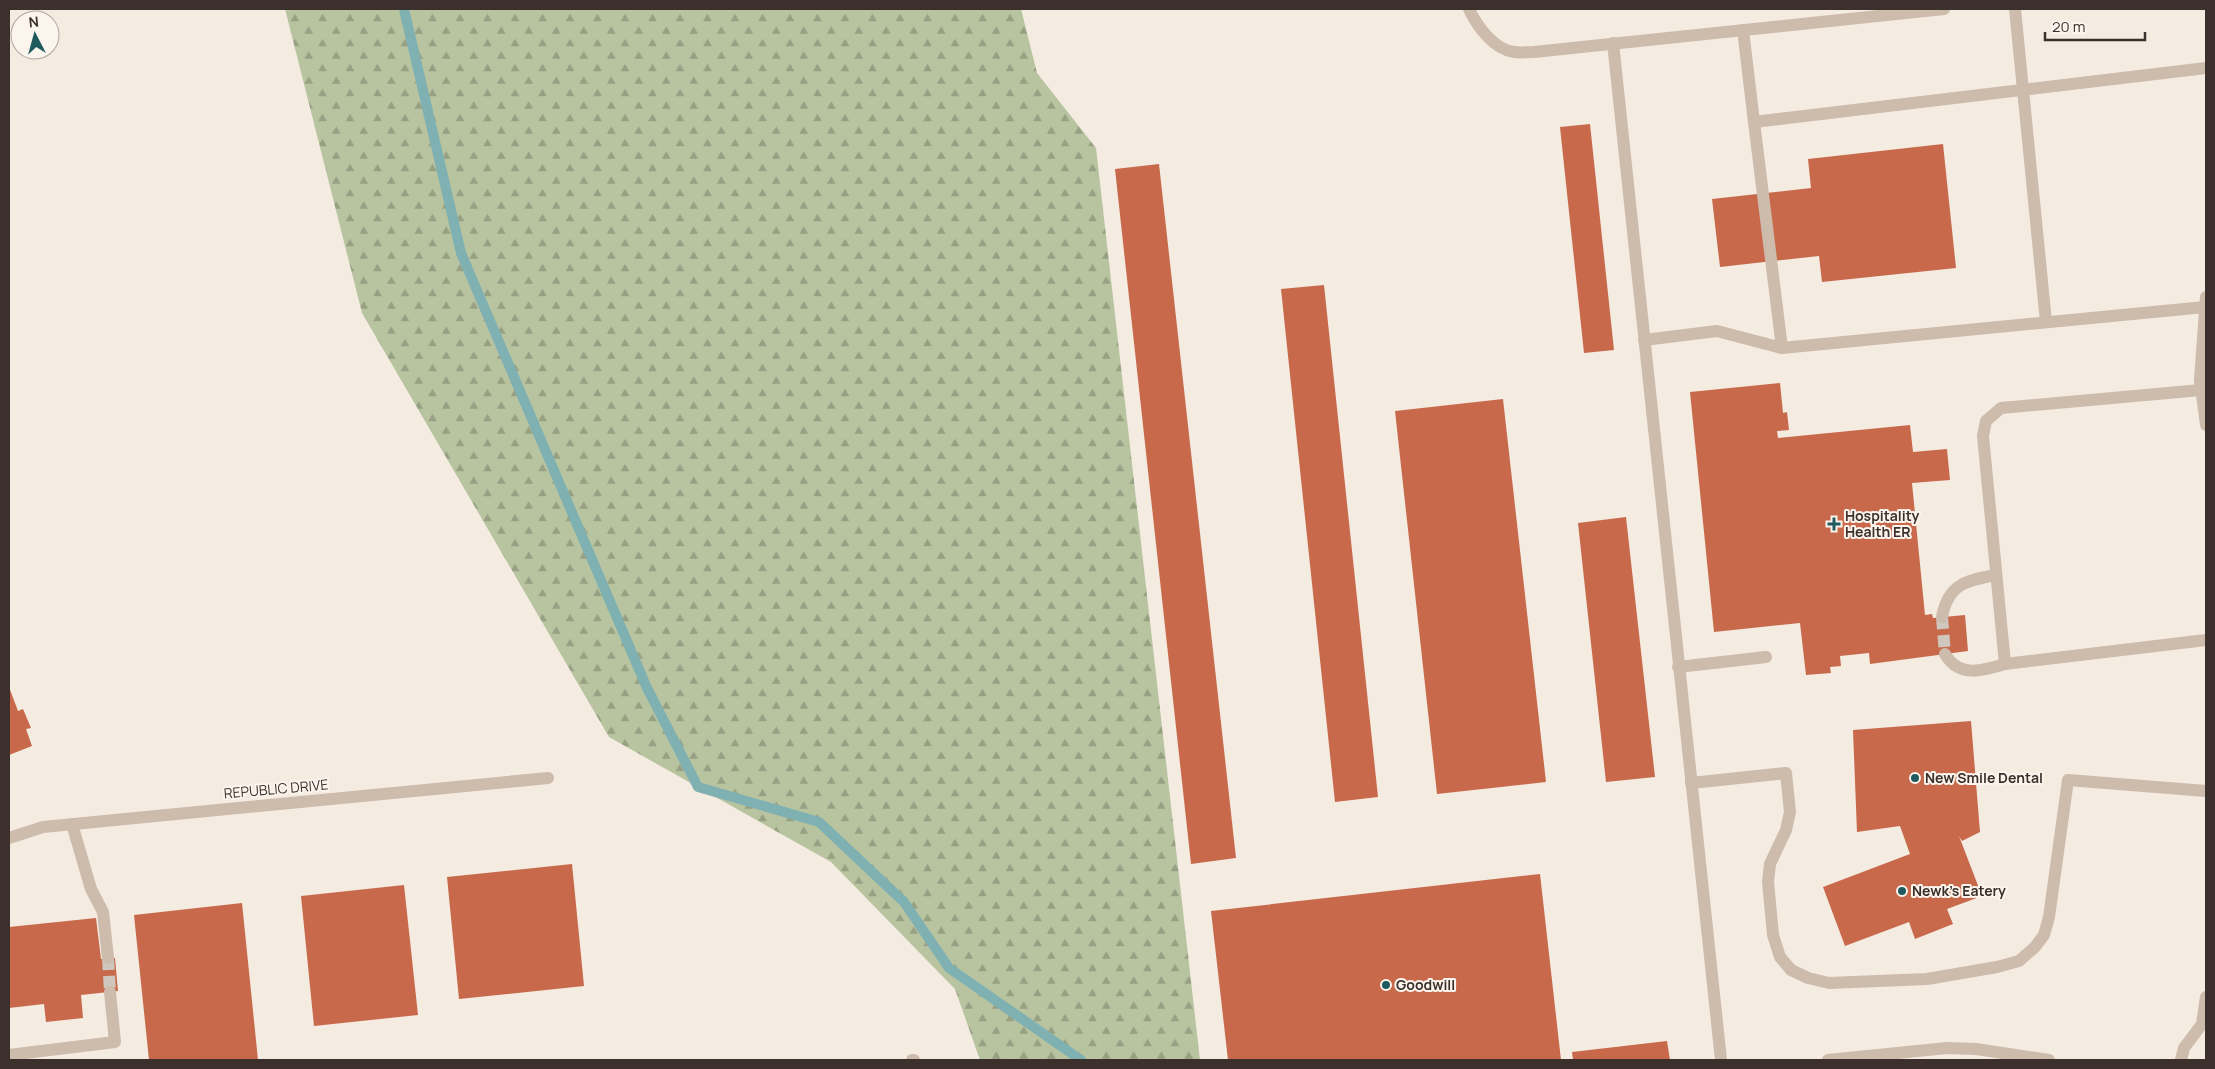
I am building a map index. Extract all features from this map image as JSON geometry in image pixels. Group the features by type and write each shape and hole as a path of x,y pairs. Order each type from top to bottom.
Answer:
{"street":[{"path":"1469,9 1484,33 1496,44 1512,52 1534,52 1944,9"},
{"path":"2015,9 2046,322"},
{"path":"1743,30 1782,348"},
{"path":"1613,44 1721,1060"},
{"path":"1754,122 2206,68"},
{"path":"1644,340 1717,331 1782,348 2046,322 2206,302 2200,356 2201,390 2206,425"},
{"path":"2005,664 1982,436 1986,421 2001,408 2201,390"},
{"path":"1942,617 1949,595 1966,581 1996,575"},
{"path":"1945,654 1950,662 1962,671 1981,671 2005,664 2206,640"},
{"path":"1678,667 1766,657"},
{"path":"1690,782 1786,773 1790,812 1786,830 1770,864 1768,882 1773,935 1780,957 1790,970 1808,978 1829,983 1927,979 1998,967 2019,961 2044,934 2049,917 2068,780 2206,791"},
{"name":"REPUBLIC DRIVE","path":"9,838 43,827 548,778"},
{"path":"72,824 91,888 103,912 108,958"},
{"path":"9,1055 115,1042 110,992"},
{"path":"2181,1060 2184,1048 2202,1024 2206,997"},
{"path":"1828,1060 1947,1048 1976,1049 2049,1060"}],"green space":[{"path":"285,9 1021,9 1037,73 1096,148 1200,1060 980,1060 955,989 831,862 609,737 362,313"}],"building":[{"path":"1590,124 1614,350 1584,353 1560,127"},
{"path":"1943,144 1956,268 1822,282 1819,256 1720,267 1712,199 1811,188 1808,159"},
{"path":"1159,164 1236,858 1191,864 1115,169"},
{"path":"1324,285 1378,797 1335,802 1281,289"},
{"path":"1780,383 1783,413 1787,412 1789,430 1777,431 1778,438 1910,425 1913,452 1947,449 1950,480 1912,483 1925,615 1932,614 1933,618 1965,615 1968,651 1870,664 1869,653 1840,656 1841,666 1830,667 1831,673 1806,675 1800,623 1714,632 1690,392"},
{"path":"1503,399 1546,782 1437,794 1395,411"},
{"path":"1626,517 1655,777 1606,782 1578,523"},
{"path":"9,687 18,711 23,709 31,728 26,729 32,746 9,755"},
{"path":"1971,721 1980,832 1962,841 1959,836 1982,896 1947,909 1953,924 1915,939 1909,922 1845,946 1823,887 1910,854 1900,826 1857,832 1853,730"},
{"path":"572,864 584,986 459,999 447,877"},
{"name":"Goodwill","path":"1540,874 1561,1060 1228,1060 1211,911"},
{"path":"404,885 418,1015 314,1026 301,896"},
{"path":"242,903 258,1060 149,1060 134,915"},
{"path":"96,918 101,959 115,958 118,991 81,995 83,1018 46,1022 44,1004 9,1008 9,927"},
{"path":"1667,1041 1670,1060 1573,1060 1572,1052"}],"waterway":[{"path":"404,9 461,253 647,688 698,787 819,822 904,902 949,968 1081,1060"}],"tunnel":[{"path":"1942,617 1945,654"},
{"path":"108,958 110,992"}],"place":[{"name":"Hospitality Health ER","path":"1834,524"},
{"name":"New Smile Dental","path":"1915,778"},
{"name":"Newk's Eatery","path":"1902,891"},
{"name":"Goodwill","path":"1386,985"}]}
